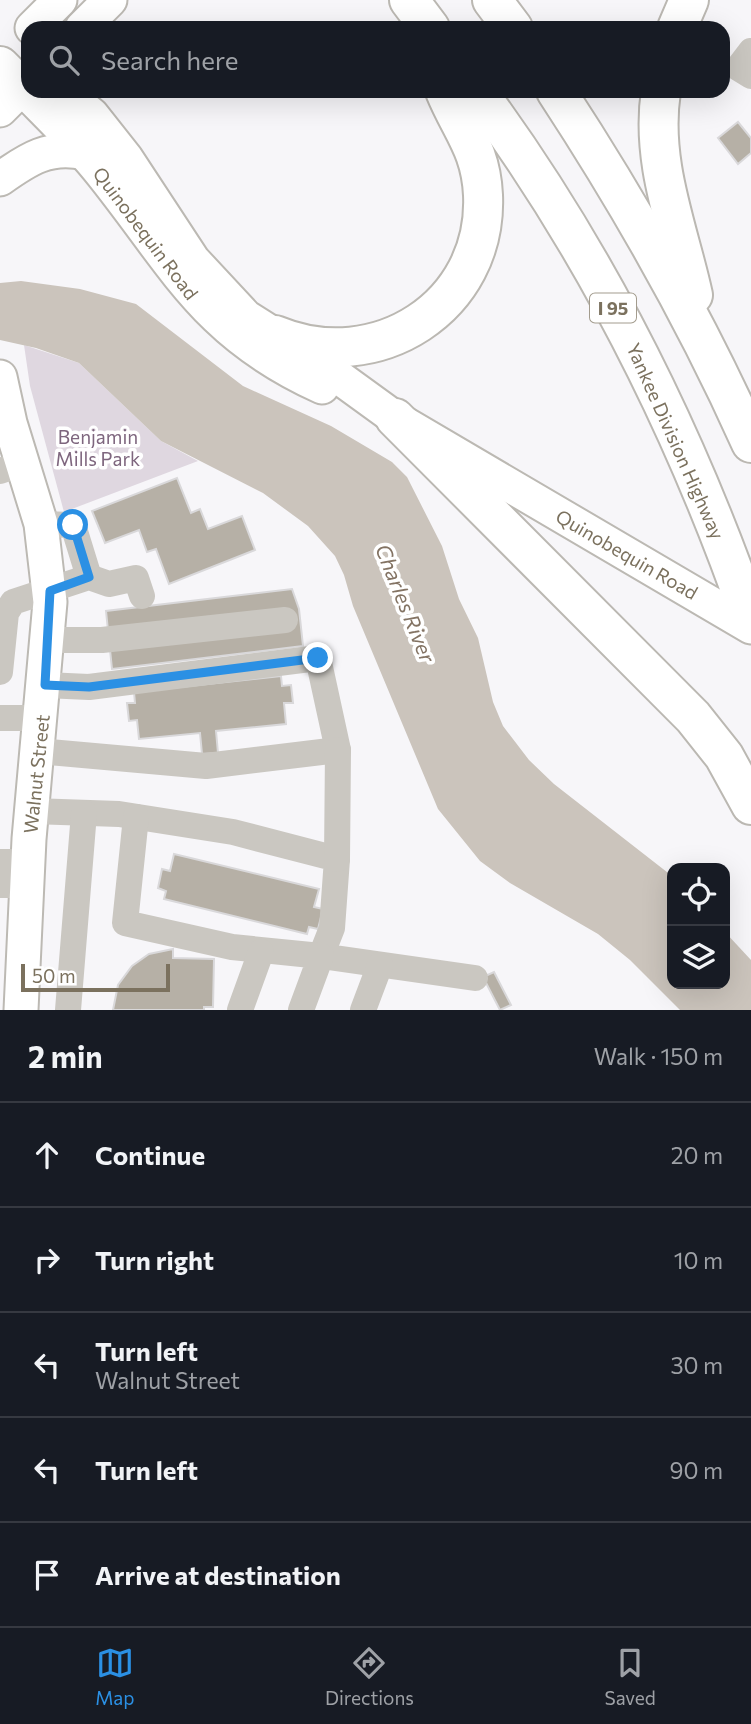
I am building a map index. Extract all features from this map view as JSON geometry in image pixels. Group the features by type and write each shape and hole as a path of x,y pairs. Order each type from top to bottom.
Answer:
{"highway":[{"path":"408,0 416,21"},
{"path":"408,0 424,21"},
{"path":"492,0 508,21"},
{"path":"680,21 689,0"},
{"path":"275,335 324,347 358,347 382,341 426,318 458,284 479,239 483,191 471,140 448,98"},
{"name":"Yankee Division Highway","path":"482,98 561,218 632,342 674,429 721,539 751,620"},
{"path":"560,98 626,201 703,341 751,443"},
{"path":"660,98 658,132 661,169 703,341"},
{"path":"395,418 693,718 724,756 751,805"}],"main road":[{"path":"39,21 60,0"},
{"path":"89,21 110,0"},
{"path":"11,78 21,51"},
{"name":"Quinobequin Road","path":"31,98 85,153 178,279 224,326 295,374 395,418"},
{"name":"Quinobequin Road","path":"71,98 92,115 126,158 163,217 211,281 246,317 395,418 751,627"},
{"path":"98,98 126,158"},
{"path":"0,179 41,153 62,150 85,153"},
{"name":"Walnut Street","path":"0,377 11,467 41,524 50,591 45,685 17,717 38,751 32,811 13,873 21,1010"}],"lane":[{"path":"41,524 73,525 89,577"},
{"path":"0,672 3,613 13,602 89,577 109,584 136,578 142,596"},
{"path":"49,640 102,640 285,620"},
{"path":"45,685 89,687 318,658 338,750 337,859 332,928 301,1010"},
{"path":"0,689 17,717"},
{"path":"38,751 206,766 338,750"},
{"path":"32,811 136,817 233,832 337,859"},
{"path":"68,1010 84,813"},
{"path":"136,817 125,923 261,952 321,956 475,978"},
{"path":"240,1010 261,952"},
{"path":"363,1010 380,965"}],"green space":[{"name":"Benjamin Mills Park","path":"24,345 79,363 161,441 198,461 64,512 30,386"}],"water":[{"name":"Charles River","path":"21,281 80,289 136,304 243,386 331,426 392,462 407,477 442,546 459,599 478,638 493,702 503,726 529,760 554,784 667,872 667,989 730,989 730,937 751,960 751,1010 680,1010 630,960 598,934 510,883 480,861 438,809 353,606 335,556 308,526 263,493 161,441 79,363 36,348 0,340 0,283"}],"building":[{"path":"738,122 751,138 751,153 738,164 718,138"},
{"path":"177,478 191,513 200,509 208,529 242,516 255,550 169,584 156,549 147,552 139,530 105,543 92,511"},
{"path":"292,589 299,609 303,646 112,669 106,611"},
{"path":"281,676 282,686 291,685 293,703 284,703 286,724 216,731 218,753 202,754 200,733 139,739 137,720 129,721 127,703 135,703 134,692"},
{"path":"174,854 319,889 314,907 323,909 318,929 309,927 307,934 164,899 166,891 158,888 162,869 170,871"},
{"path":"173,949 173,958 214,959 213,1007 204,1007 204,1010 113,1010 118,985 132,966 149,954"},
{"path":"494,972 511,1005 500,1010 483,977"}],"route":[{"path":"73,525 89,577 50,591 45,685 89,687 318,658"}]}
